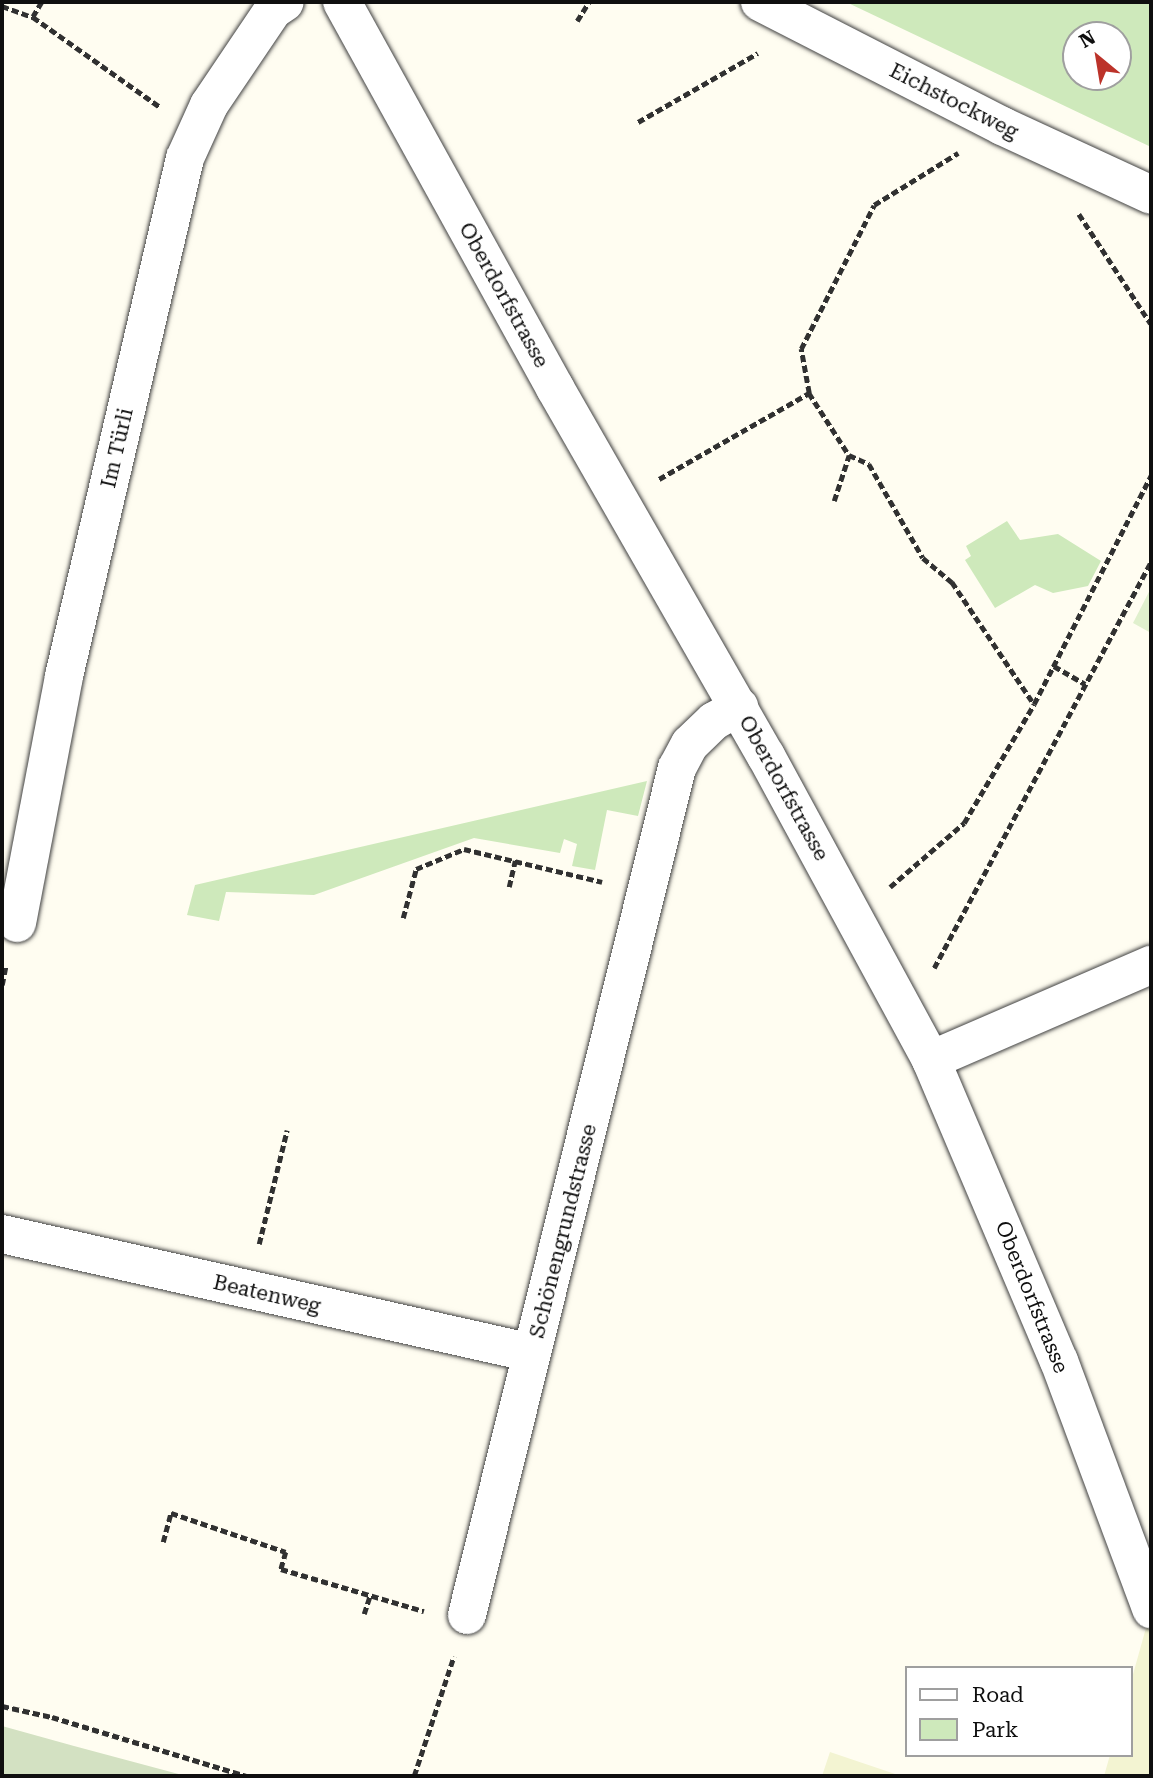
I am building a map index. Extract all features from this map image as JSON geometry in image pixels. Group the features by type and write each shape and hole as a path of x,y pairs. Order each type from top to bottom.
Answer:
{"street":[{"name":"Im Türli","path":"17,923 64,676 185,158 208,105 273,10 285,2"},
{"name":"Oberdorfstrasse","path":"342,2 555,388 622,501 876,954 930,1060 1059,1361 1151,1609"},
{"name":"Eichstockweg","path":"760,2 1002,127 1151,195"},
{"name":"Schönengrundstrasse","path":"466,1619 677,768 690,744 714,721 738,707"},
{"path":"930,1060 1151,965"},
{"name":"Beatenweg","path":"2,1234 532,1353"}],"path":[{"path":"33,17 42,2"},
{"path":"577,21 589,2"},
{"path":"2,6 33,17 196,132"},
{"path":"638,122 807,25"},
{"path":"1002,127 874,205 802,349 809,393 849,455 869,464 923,558 952,582 1034,704"},
{"path":"1078,213 1151,324"},
{"path":"622,501 809,393"},
{"path":"834,501 849,455"},
{"path":"882,894 964,823 1034,704 1151,475"},
{"path":"924,977 949,945 1151,562"},
{"path":"1054,666 1085,684"},
{"path":"403,918 416,869 464,849 647,893"},
{"path":"509,887 515,861"},
{"path":"247,1290 287,1130"},
{"path":"163,1542 171,1513 286,1552 281,1569 466,1619 414,1776"},
{"path":"363,1614 370,1595"},
{"path":"2,1706 52,1717 246,1776"}],"green space":[{"path":"846,2 1151,2 1151,147"},
{"path":"1007,521 1020,540 1058,534 1101,561 1088,586 1053,593 1035,585 995,608 965,560 971,556 966,546"},
{"path":"1151,588 1151,633 1133,623"},
{"path":"647,781 638,816 607,810 595,870 572,866 577,844 564,839 560,853 474,838 314,895 226,892 219,921 187,915 195,885"},
{"path":"1151,1610 1151,1776 1104,1776 1109,1757 1132,1757 1132,1678"},
{"path":"2,1726 74,1746 186,1776 2,1776"},
{"path":"830,1752 901,1776 822,1776"}]}
